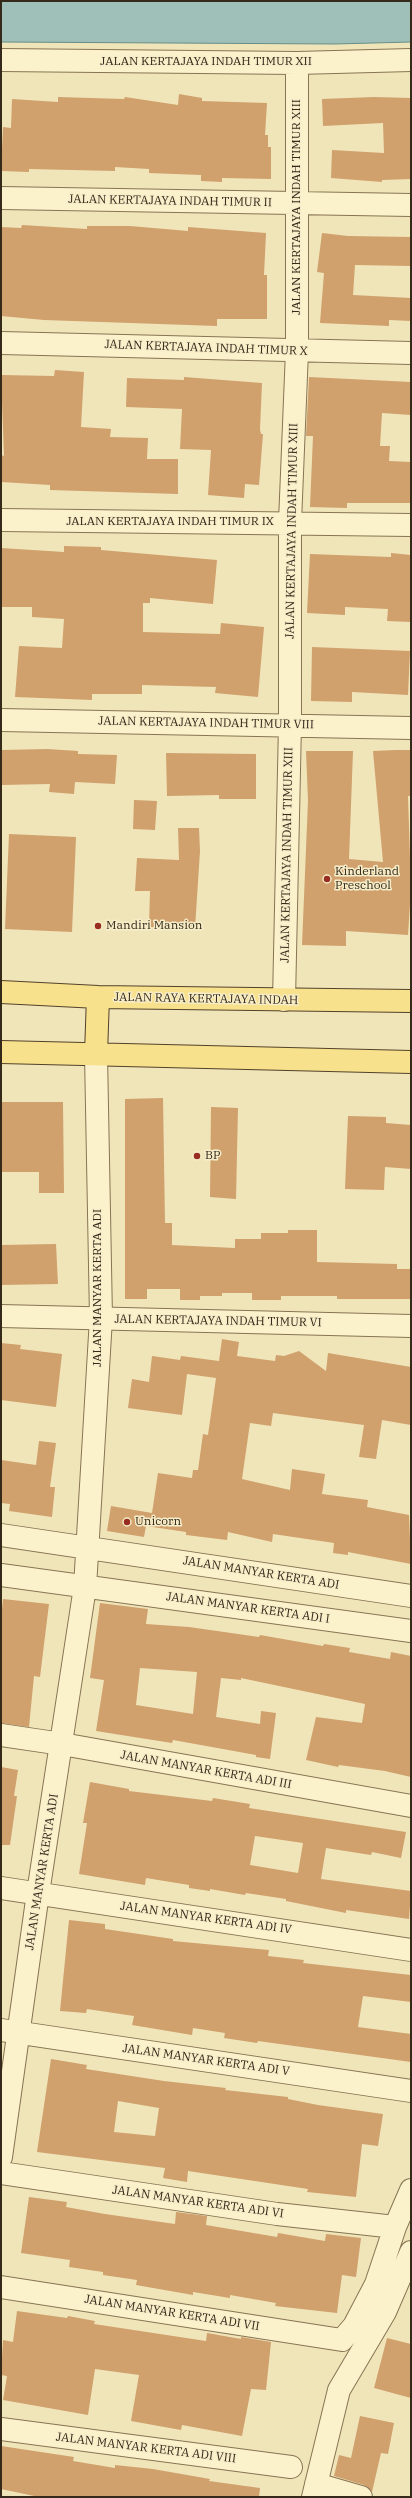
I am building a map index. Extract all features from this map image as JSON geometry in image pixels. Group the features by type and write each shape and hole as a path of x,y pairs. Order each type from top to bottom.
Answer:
{"main road":[{"name":"JALAN RAYA KERTAJAYA INDAH","path":"1,992 98,997 411,1001"},
{"path":"96,1054 98,997"},
{"path":"1,1052 411,1062"}],"street":[{"name":"JALAN KERTAJAYA INDAH TIMUR XII","path":"1,60 298,63 411,60"},
{"name":"JALAN KERTAJAYA INDAH TIMUR XIII","path":"284,1000 290,724 290,522 297,351 298,63"},
{"name":"JALAN KERTAJAYA INDAH TIMUR II","path":"1,198 411,206"},
{"name":"JALAN KERTAJAYA INDAH TIMUR X","path":"1,343 411,353"},
{"name":"JALAN KERTAJAYA INDAH TIMUR IX","path":"1,520 290,522 411,525"},
{"name":"JALAN KERTAJAYA INDAH TIMUR VIII","path":"1,720 290,724 411,728"},
{"name":"JALAN MANYAR KERTA ADI","path":"1,2157 9,2031 38,1893 62,1744 86,1567 101,1318 96,1054"},
{"name":"JALAN KERTAJAYA INDAH TIMUR VI","path":"1,1316 411,1326"},
{"name":"JALAN MANYAR KERTA ADI","path":"1,1535 86,1567"},
{"name":"JALAN MANYAR KERTA ADI","path":"1,1575 86,1567 411,1596"},
{"name":"JALAN MANYAR KERTA ADI I","path":"86,1567 411,1631"},
{"name":"JALAN MANYAR KERTA ADI III","path":"1,1735 62,1744 411,1806"},
{"name":"JALAN MANYAR KERTA ADI IV","path":"1,1888 411,1950"},
{"name":"JALAN MANYAR KERTA ADI V","path":"9,2031 411,2091"},
{"name":"JALAN MANYAR KERTA ADI VI","path":"1,2174 277,2214 395,2227"},
{"path":"395,2227 411,2190"},
{"name":"JALAN MANYAR KERTA ADI VII","path":"1,2287 342,2340 354,2326 376,2284 395,2227"},
{"path":"361,2497 315,2491 339,2390 385,2312 411,2252"},
{"name":"JALAN MANYAR KERTA ADI VIII","path":"1,2429 291,2466"}],"water":[{"path":"1,1 411,1 411,42 335,44 1,42"}],"building":[{"path":"179,94 202,98 202,101 267,103 265,135 268,135 268,147 271,147 271,179 222,178 222,182 201,181 201,175 149,173 149,169 115,167 115,171 29,169 29,172 1,171 3,127 11,128 12,99 58,102 58,97 124,99 125,97 178,105"},
{"path":"374,97 411,98 411,179 382,180 382,182 331,178 332,150 384,153 383,123 323,126 322,99"},
{"path":"22,225 87,229 87,226 130,226 188,231 188,227 266,233 264,275 267,275 267,319 217,319 217,326 44,320 1,316 1,227 21,228"},
{"path":"322,233 348,236 411,237 411,266 355,265 353,295 411,298 411,321 389,320 389,326 320,323 324,273 317,272"},
{"path":"55,370 84,372 81,427 111,429 110,437 148,438 147,459 178,459 178,494 50,490 50,485 1,482 1,455 4,456 1,375 54,376"},
{"path":"184,377 262,383 260,429 261,434 263,434 259,485 245,484 244,498 208,495 211,450 180,449 182,409 126,407 127,378 184,380"},
{"path":"309,377 411,382 411,415 382,413 380,446 390,446 389,461 411,462 411,503 347,503 347,508 310,507 313,436 306,436"},
{"path":"64,546 101,547 101,550 217,560 213,604 150,598 150,603 143,603 143,632 220,634 221,623 264,627 258,697 215,693 216,687 142,685 142,694 92,694 92,700 15,697 19,646 62,648 64,619 32,617 32,607 1,607 1,548 64,552"},
{"path":"391,553 411,555 411,622 387,621 388,609 345,607 345,615 307,613 310,554 391,557"},
{"path":"312,647 410,651 408,695 352,692 352,702 311,701"},
{"path":"47,749 78,751 78,754 117,755 115,784 75,782 74,794 49,792 50,784 1,785 1,750"},
{"path":"411,750 411,796 408,796 411,888 408,935 346,931 346,946 302,945 308,801 306,751 353,751 349,859 383,862 373,751"},
{"path":"166,753 256,754 256,799 219,799 219,795 167,796"},
{"path":"134,800 157,801 155,830 133,829"},
{"path":"178,828 199,828 200,851 195,928 149,927 150,891 135,891 137,858 179,860"},
{"path":"9,834 76,837 72,932 5,929"},
{"path":"163,1098 165,1223 172,1223 172,1245 235,1248 235,1239 261,1239 261,1233 288,1233 288,1230 317,1230 317,1262 397,1264 397,1269 411,1269 411,1299 337,1299 337,1296 281,1296 281,1300 252,1300 252,1293 222,1293 222,1296 200,1296 200,1300 180,1300 180,1289 147,1289 147,1299 125,1299 125,1099"},
{"path":"1,1102 63,1102 64,1193 39,1193 39,1172 1,1172"},
{"path":"211,1107 238,1108 236,1199 210,1197"},
{"path":"348,1116 386,1117 386,1123 411,1125 411,1169 385,1167 384,1190 345,1189"},
{"path":"56,1244 58,1284 1,1285 1,1245"},
{"path":"222,1339 239,1342 237,1356 275,1361 276,1355 284,1356 299,1351 326,1371 328,1353 411,1367 411,1425 382,1420 376,1459 359,1457 364,1425 273,1413 271,1426 250,1423 242,1479 290,1490 292,1469 325,1474 322,1494 368,1500 367,1507 409,1515 411,1564 348,1552 348,1555 333,1553 334,1543 273,1534 272,1542 228,1532 227,1540 186,1535 186,1532 146,1526 144,1537 107,1531 111,1506 152,1513 158,1473 192,1478 193,1470 198,1470 203,1434 208,1435 216,1378 187,1374 182,1415 128,1408 132,1379 149,1382 152,1356 180,1360 181,1356 219,1361"},
{"path":"1,1343 21,1345 20,1349 62,1354 56,1407 1,1400"},
{"path":"39,1441 56,1443 50,1487 55,1487 52,1517 9,1511 10,1504 1,1503 1,1460 36,1465"},
{"path":"3,1599 49,1604 40,1677 34,1676 29,1727 1,1723 1,1619"},
{"path":"100,1603 148,1609 146,1624 189,1627 259,1637 260,1635 323,1646 324,1644 350,1648 349,1652 390,1659 391,1652 411,1656 411,1777 385,1771 339,1765 338,1767 306,1760 316,1717 362,1723 365,1704 241,1678 241,1680 221,1678 216,1717 260,1724 261,1711 276,1713 270,1759 256,1757 256,1755 173,1740 172,1743 96,1731 104,1680 90,1678","holes":["140,1668 197,1672 193,1714 136,1705"]},
{"path":"1,1767 18,1770 14,1796 17,1796 10,1845 1,1845"},
{"path":"90,1782 129,1789 129,1791 212,1801 213,1798 250,1804 249,1808 406,1832 401,1858 372,1852 371,1855 326,1848 321,1879 411,1891 409,1919 346,1910 346,1913 286,1901 286,1899 246,1893 245,1895 210,1889 210,1891 189,1888 189,1885 146,1878 145,1885 79,1874 87,1823 83,1823","holes":["255,1836 303,1843 298,1873 250,1865"]},
{"path":"69,1920 105,1924 105,1929 173,1939 173,1941 269,1950 268,1956 304,1960 303,1963 411,1975 411,2002 363,1996 358,2027 411,2034 411,2062 258,2041 257,2043 224,2038 225,2033 193,2028 192,2035 132,2025 134,2016 87,2009 86,2013 60,2011"},
{"path":"51,2059 87,2065 86,2069 164,2081 226,2088 225,2090 288,2097 288,2099 318,2105 383,2114 378,2146 362,2144 356,2197 307,2192 308,2189 188,2171 187,2182 163,2178 165,2168 37,2152","holes":["118,2101 159,2108 155,2136 114,2132"]},
{"path":"29,2197 67,2202 66,2207 175,2224 176,2212 207,2216 206,2225 277,2237 278,2233 325,2241 326,2234 361,2238 356,2277 342,2275 337,2313 275,2306 276,2303 230,2295 230,2298 193,2292 193,2295 136,2285 137,2280 103,2275 103,2272 69,2267 70,2260 21,2253"},
{"path":"17,2311 67,2318 68,2316 95,2321 94,2324 206,2341 207,2333 241,2339 241,2337 271,2342 266,2390 251,2389 242,2436 182,2425 181,2430 131,2421 139,2375 95,2369 88,2415 3,2400 7,2376 1,2375 3,2340 13,2342"},
{"path":"387,2338 411,2344 411,2398 374,2388"},
{"path":"360,2416 394,2423 388,2454 381,2453 372,2492 364,2485 334,2476 339,2455 351,2458"},
{"path":"1,2446 74,2457 73,2461 115,2468 115,2465 153,2469 210,2479 209,2481 260,2488 259,2497 39,2497 1,2489"}],"place":[{"name":"Kinderland Preschool","path":"327,879"},
{"name":"Mandiri Mansion","path":"98,926"},
{"name":"BP","path":"197,1156"},
{"name":"Unicorn","path":"127,1522"}]}
